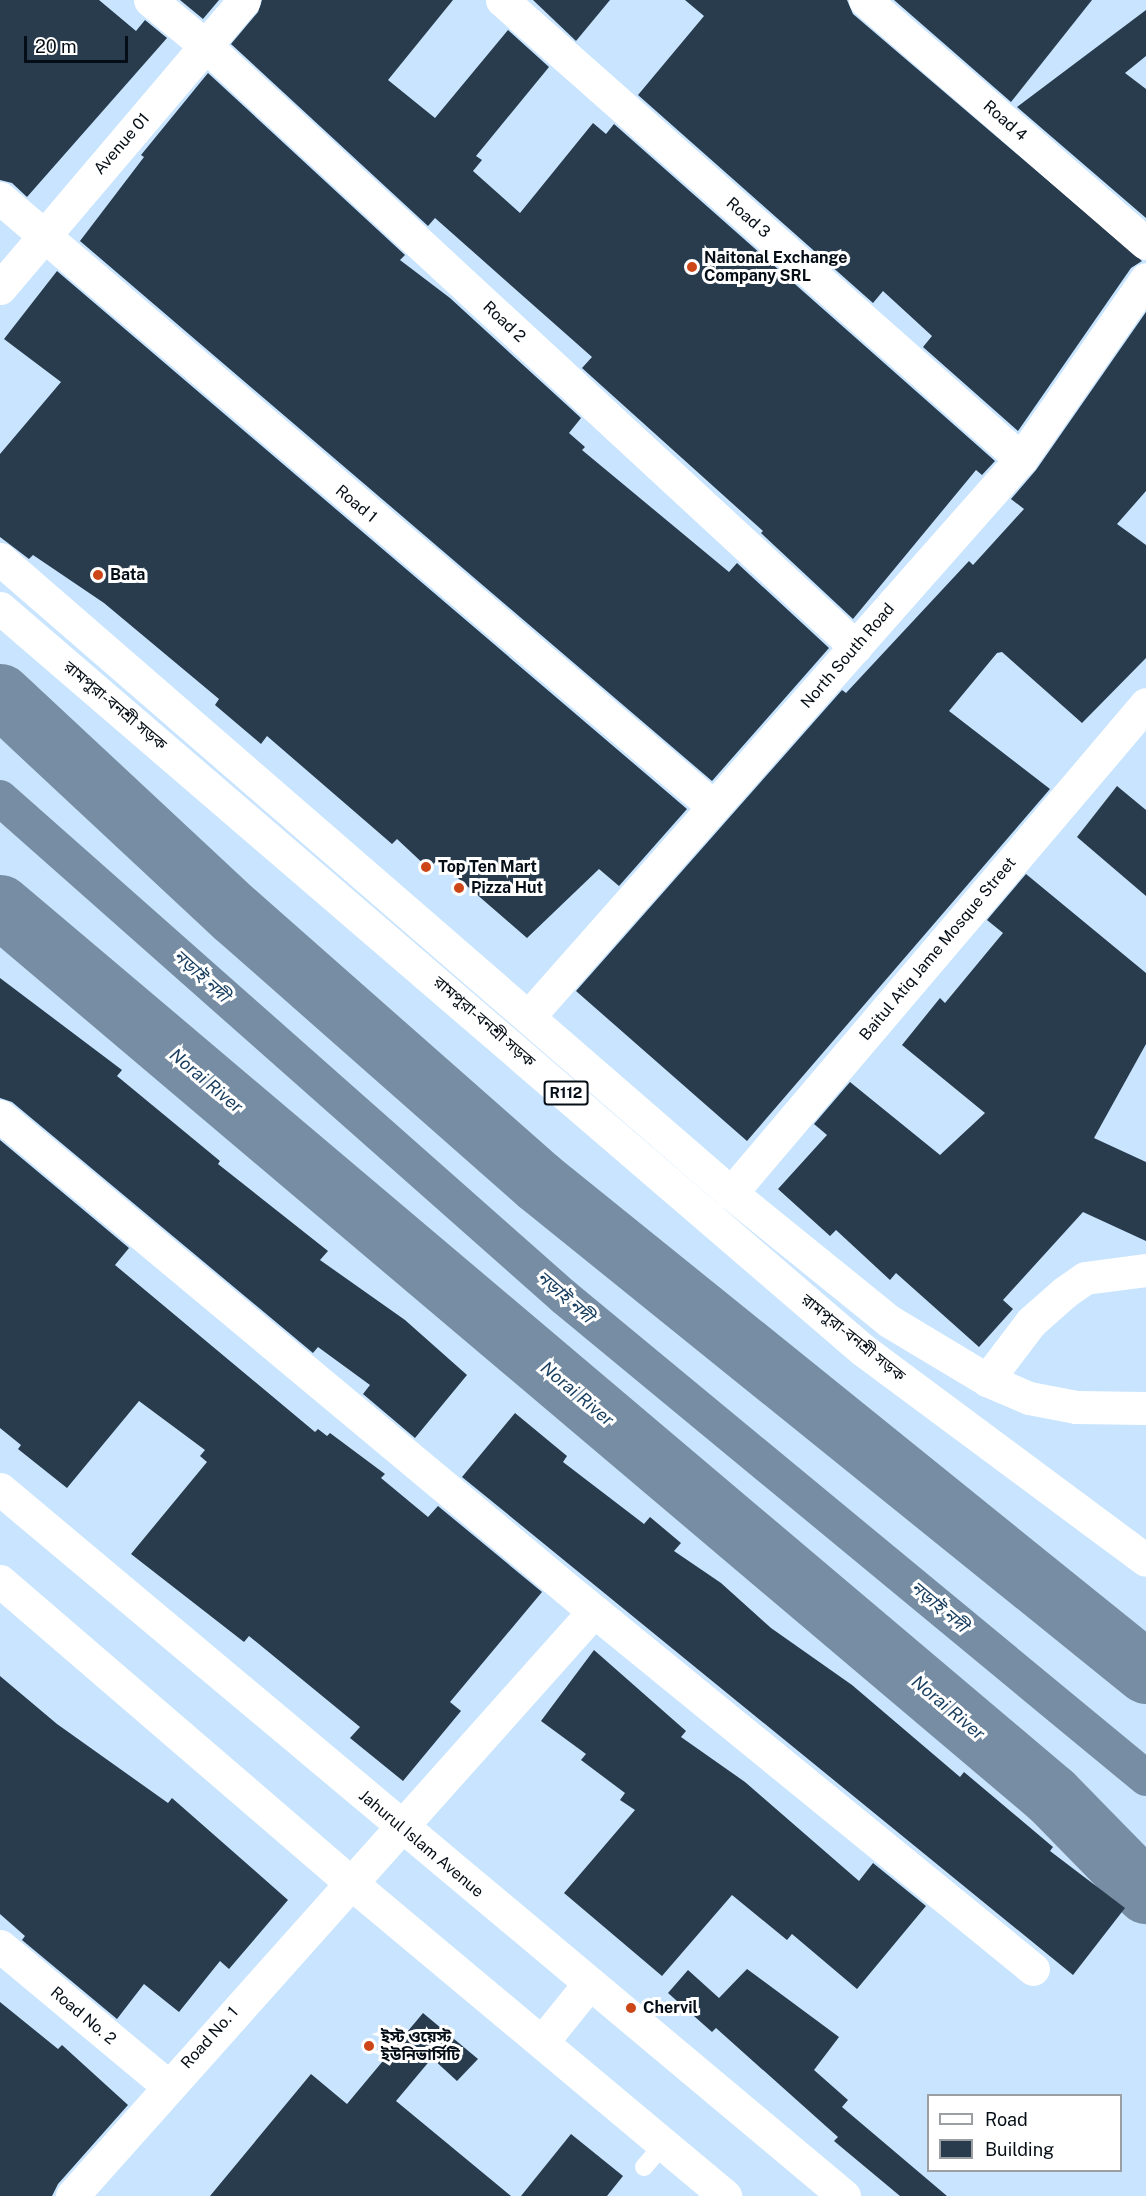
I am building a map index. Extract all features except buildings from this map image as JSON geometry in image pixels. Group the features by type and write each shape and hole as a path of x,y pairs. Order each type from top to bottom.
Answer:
{"street":[{"name":"Road 2","path":"150,0 206,46 856,647"},
{"name":"Avenue 01","path":"0,288 244,0"},
{"name":"Road 3","path":"502,0 1021,459"},
{"name":"Road 4","path":"865,0 1146,243"},
{"name":"Road 1","path":"0,198 42,237 714,807"},
{"name":"North South Road","path":"529,1016 1021,459 1146,279"},
{"name":"রামপুরা-বনশ্রী সড়ক","path":"0,559 529,1016 730,1193 889,1321 987,1380 1029,1398 1076,1407 1146,1408"},
{"name":"রামপুরা-বনশ্রী সড়ক","path":"0,608 863,1350 1146,1560"},
{"name":"Baitul Atiq Jame Mosque Street","path":"730,1193 1146,704"},
{"path":"0,1116 594,1611 1033,1969"},
{"path":"987,1380 1031,1322 1071,1287 1085,1278 1146,1270"},
{"name":"Jahurul Islam Avenue","path":"0,1489 401,1828 844,2196"},
{"path":"0,1581 351,1883 542,2042 654,2156 725,2196"},
{"name":"Road No. 1","path":"72,2196 166,2085 401,1828 594,1611"},
{"name":"Road No. 2","path":"0,1946 166,2085"},
{"path":"542,2042 589,1984"}],"waterway":[{"name":"Norai River","path":"0,695 235,914 539,1182 1146,1672"},
{"name":"নড়াই নদী","path":"0,798 564,1297 1146,1778"},
{"name":"Norai River","path":"0,906 1051,1795 1146,1892"}],"place":[{"name":"Naitonal Exchange Company SRL","path":"692,267"},
{"name":"Bata","path":"98,575"},
{"name":"Top Ten Mart","path":"426,867"},
{"name":"Pizza Hut","path":"459,888"},
{"name":"Chervil","path":"631,2008"},
{"name":"ইস্ট ওয়েস্ট ইউনিভার্সিটি","path":"369,2046"}]}
